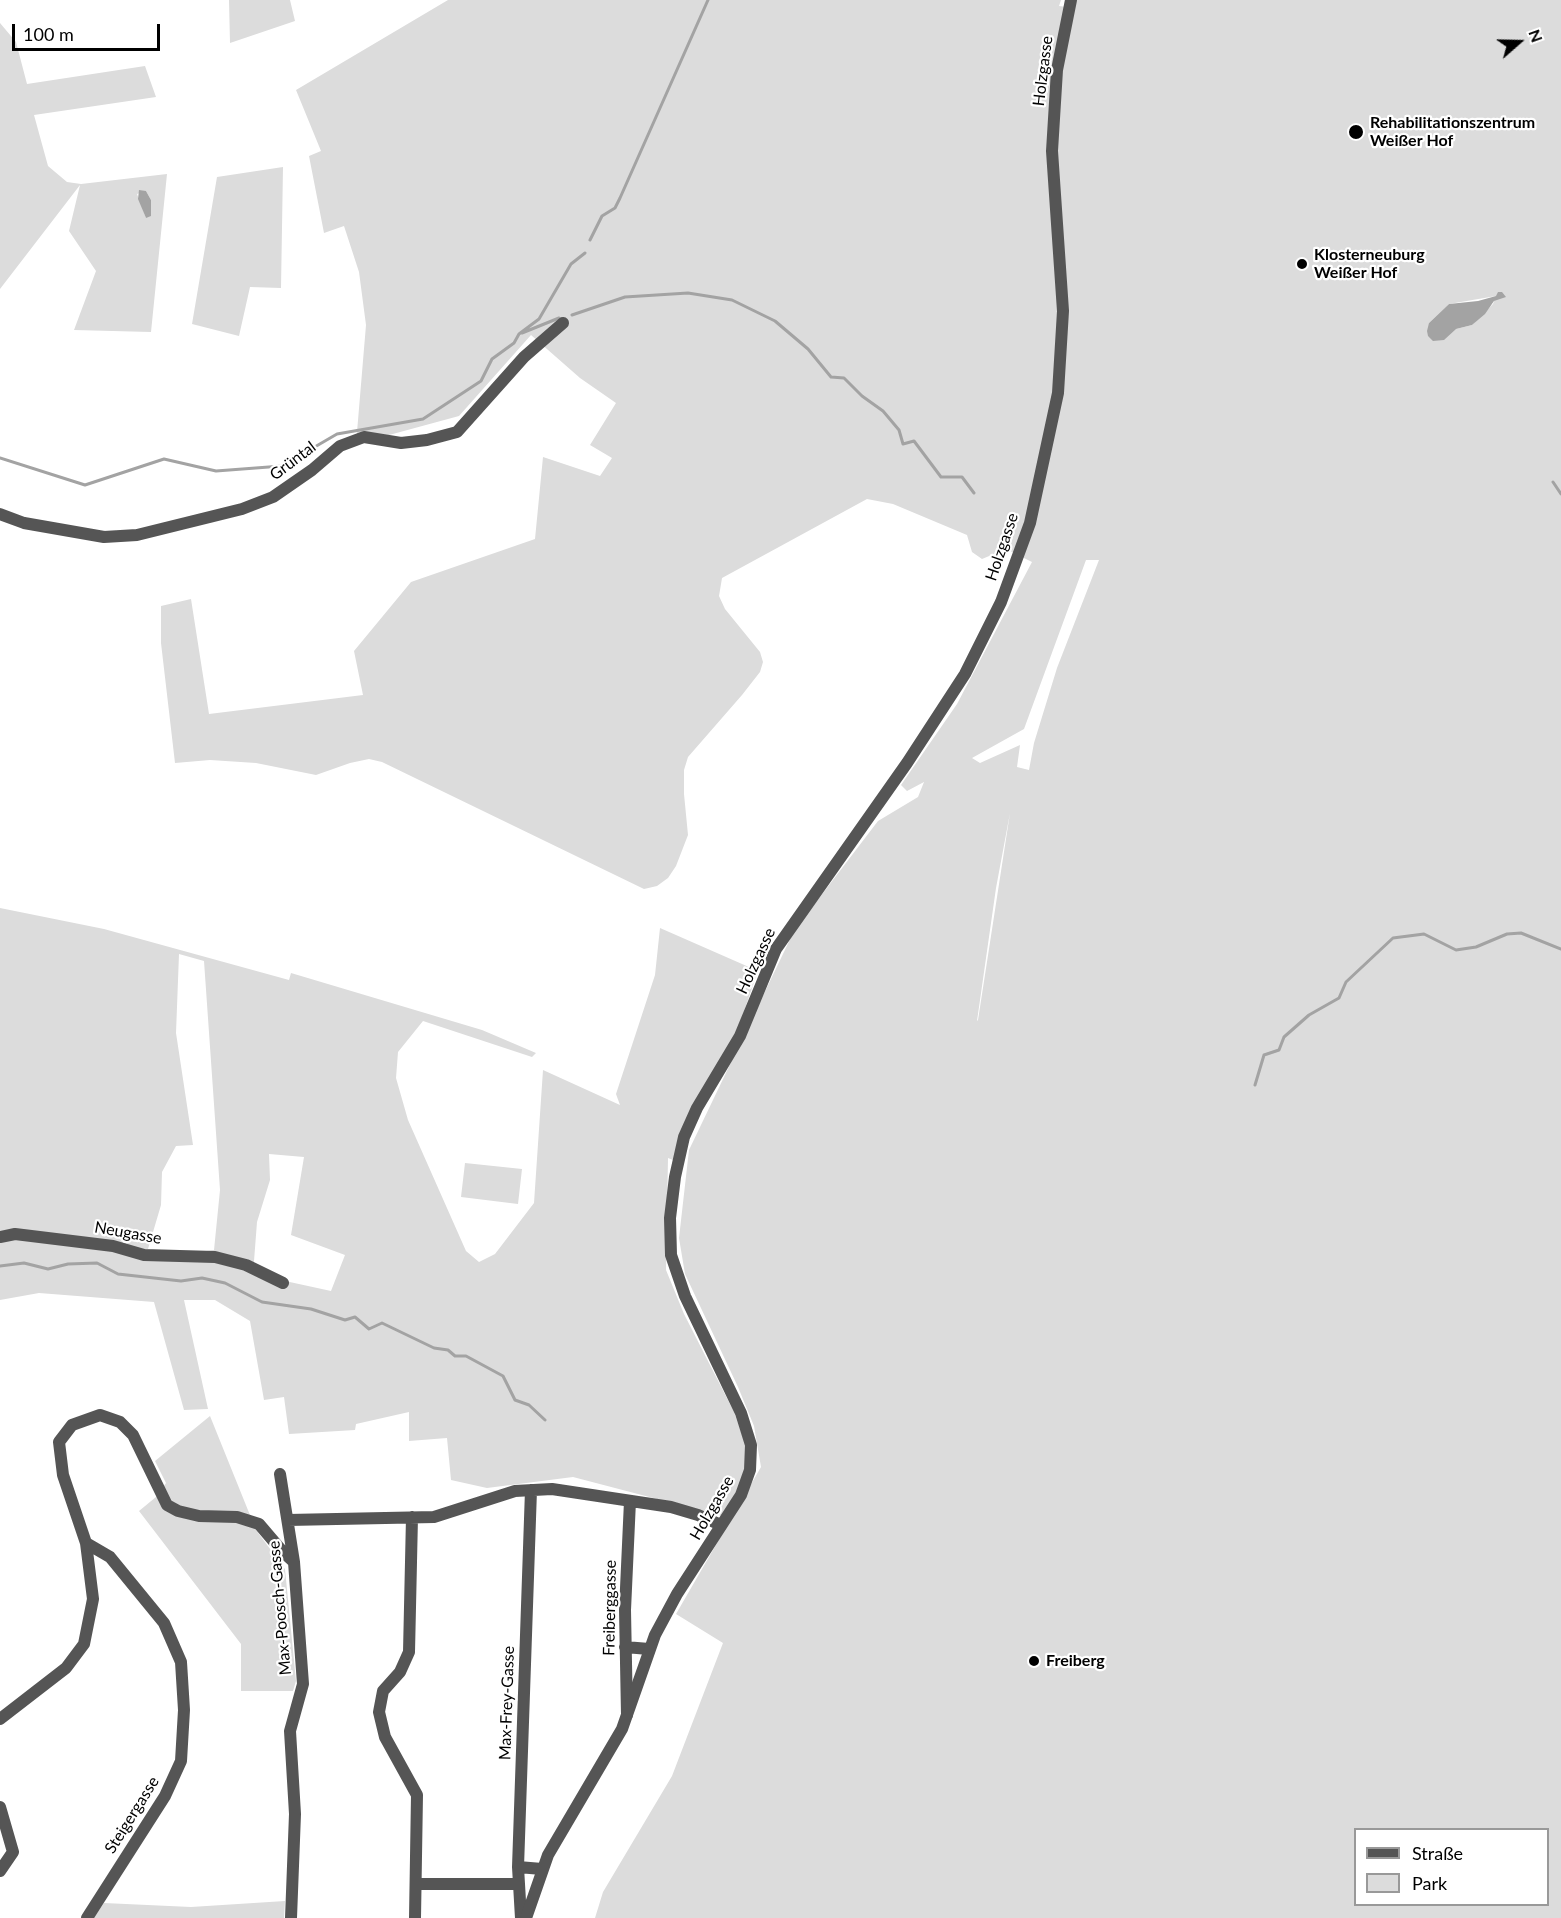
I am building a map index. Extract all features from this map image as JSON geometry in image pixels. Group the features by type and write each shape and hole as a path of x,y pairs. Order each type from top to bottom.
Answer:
{"street":[{"name":"Holzgasse","path":"524,1918 542,1869 616,1740 627,1715 649,1649 677,1594 747,1482 751,1445 741,1413 685,1296 671,1255 670,1218 679,1154 697,1108 750,1015 776,949 907,763 965,674 1000,602 1030,523 1058,393 1063,311 1052,151 1057,70 1071,0"},
{"name":"Grüntal","path":"0,514 24,523 104,537 136,536 242,509 273,496 312,470 340,446 364,437 401,443 427,440 457,432 524,357 563,323"},
{"path":"159,516 164,528"},
{"name":"Neugasse","path":"0,1237 15,1234 113,1246 144,1255 214,1257 246,1265 283,1283"},
{"path":"0,1719 66,1668 84,1644 93,1599 86,1542 63,1475 60,1442 72,1425 100,1415 120,1422 133,1435 167,1505 178,1511 199,1516 237,1517 259,1524 294,1562"},
{"name":"Max-Poosch-Gasse","path":"280,1474 294,1562 303,1684 290,1731 295,1814 291,1918"},
{"path":"288,1520 442,1515 502,1494 531,1490 590,1493 684,1510 721,1526"},
{"name":"Max-Frey-Gasse","path":"524,1918 518,1868 531,1490"},
{"name":"Freiberggasse","path":"627,1715 625,1647 630,1501"},
{"path":"412,1517 409,1652 400,1672 383,1691 379,1712 385,1737 417,1795 416,1918"},
{"name":"Steigergasse","path":"86,1542 110,1557 164,1623 182,1662 184,1710 181,1761 165,1796 87,1918"},
{"path":"625,1647 649,1649"},
{"path":"0,1807 3,1830 13,1852 0,1871"},
{"path":"518,1868 542,1869"},
{"path":"416,1884 519,1884"}],"green space":[{"path":"229,0 290,0 295,21 230,43"},
{"path":"448,0 1061,0 1059,6 1074,8 1077,0 1561,0 1561,1918 595,1918 603,1892 672,1776 723,1643 676,1614 761,1467 754,1426 685,1274 679,1238 689,1150 794,931 878,821 918,797 924,782 907,791 901,785 957,704 1032,562 1006,549 982,559 972,552 967,535 893,504 867,499 722,578 719,596 725,609 760,652 763,662 760,672 742,695 688,757 684,770 684,794 688,835 676,866 668,878 657,886 644,889 382,762 369,759 316,775 256,763 210,760 175,763 161,643 161,606 191,599 209,714 363,695 354,651 411,582 535,539 543,457 600,476 612,458 590,445 616,403 580,378 531,335 459,416 356,444 366,325 359,272 344,226 324,233 309,156 321,151 296,90","holes":["1496,296 1493,304 1472,325 1456,329 1429,323 1449,304","1086,560 1099,560 1057,668 1034,743 1029,770 1017,767 1020,745 980,763 972,758 1024,729","1010,813 978,1020 977,1021 996,888"]},
{"path":"0,23 16,42 27,84 145,66 156,97 34,115 48,166 67,182 81,184 167,174 151,332 74,330 96,271 69,231 80,185 0,289","holes":["146,191 151,200 146,218 137,194"]},
{"path":"283,167 281,288 250,287 239,336 192,324 217,177"},
{"path":"0,908 104,929 289,980 291,973 482,1030 536,1053 532,1057 423,1021 398,1052 396,1078 408,1120 466,1251 479,1262 495,1254 534,1203 543,1070 620,1105 616,1094 655,975 660,928 758,971 735,1037 673,1160 668,1158 666,1270 684,1314 734,1412 746,1446 746,1469 739,1488 722,1516 573,1477 487,1488 451,1480 447,1438 409,1441 409,1412 356,1424 355,1430 289,1434 284,1397 264,1400 250,1321 215,1300 184,1300 208,1409 184,1410 154,1302 39,1293 0,1300","holes":["179,954 204,961 220,1190 214,1250 183,1254 148,1249 161,1205 162,1172 176,1146 193,1145 176,1033","269,1154 304,1157 291,1235 345,1255 331,1291 253,1274 257,1222 270,1180"]},
{"path":"465,1163 522,1169 518,1204 461,1197"},
{"path":"210,1416 256,1530 285,1569 296,1681 293,1691 241,1691 241,1644 139,1511 156,1497 166,1483 155,1461"},
{"path":"285,1901 284,1918 93,1918 104,1903 191,1907"}],"shaded area":[{"path":"139,190 146,191 151,200 151,216 146,218 138,199"},
{"path":"1498,292 1502,292 1506,297 1494,301 1485,314 1472,325 1456,329 1444,340 1433,341 1428,336 1429,323 1449,304 1478,301 1496,296"}],"waterway":[{"path":"590,240 602,216 615,208 620,198 708,0"},
{"path":"0,458 85,485 164,459 216,471 282,466 337,434 423,419 481,381 492,359 514,343 519,334 539,319 571,264 585,253"},
{"path":"572,315 625,297 688,293 732,300 775,321 808,349 831,377 844,378 862,396 883,411 899,430 903,444 914,441 941,477 962,477 974,493"},
{"path":"522,333 559,318"},
{"path":"1553,482 1561,494"},
{"path":"1255,1085 1264,1055 1279,1050 1284,1037 1309,1015 1339,998 1346,982 1393,938 1424,934 1456,950 1476,947 1507,934 1521,933 1561,949"},
{"path":"0,1266 24,1263 48,1269 68,1264 97,1263 118,1274 181,1281 202,1278 225,1283 262,1302 311,1309 345,1320 355,1317 369,1329 382,1323 434,1348 448,1350 455,1356 466,1356 503,1376 515,1400 529,1405 545,1420"}],"place":[{"name":"Rehabilitationszentrum Weißer Hof","path":"1356,132"},
{"name":"Klosterneuburg Weißer Hof","path":"1302,264"},
{"name":"Freiberg","path":"1034,1661"}]}
